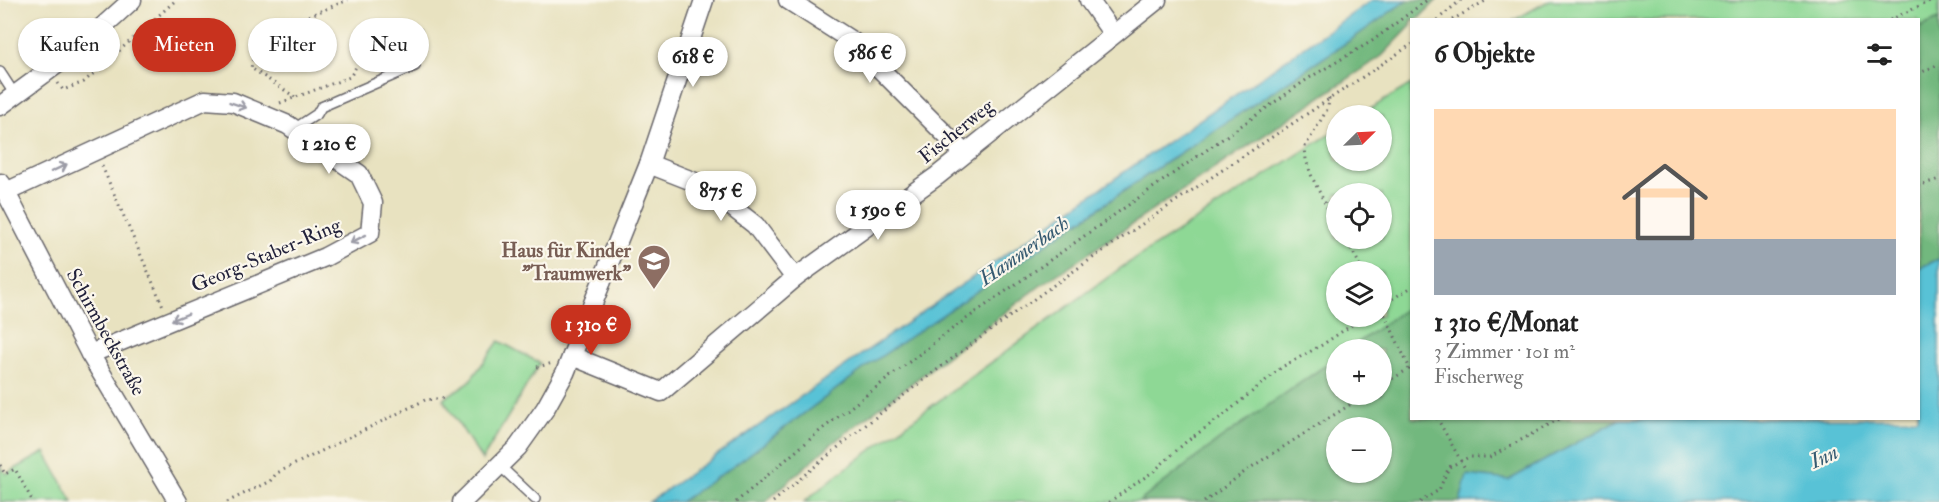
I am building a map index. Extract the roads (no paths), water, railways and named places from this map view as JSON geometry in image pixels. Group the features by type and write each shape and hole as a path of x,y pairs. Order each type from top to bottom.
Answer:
{"street":[{"path":"7,100 79,48 132,0"},
{"path":"462,502 518,447 545,409 572,356 649,164 704,0"},
{"path":"788,0 852,41 964,153"},
{"path":"1089,0 1113,34"},
{"name":"Fischerweg","path":"572,356 661,393 795,278 937,176 1157,0"},
{"name":"Georg-Staber-Ring","path":"3,187 96,151 205,100 233,102 294,129 359,174 373,203 370,233 325,257 90,354"},
{"path":"649,164 705,186 755,225 795,278"},
{"name":"Schirmbeckstraße","path":"3,187 90,354 178,502"}],"lane":[{"path":"0,72 7,100"},
{"path":"294,129 317,114 321,107 401,72"},
{"path":"500,466 535,499"}],"water":[{"name":"Hammerbach","path":"1372,0 1407,0 870,364 735,465 680,502 649,502"},
{"name":"Inn","path":"1939,259 1939,502 1460,502 1467,475 1509,480 1618,420 1920,420 1920,268"}],"place":[{"name":"Haus für Kinder \"Traumwerk\"","path":"654,290"}]}
